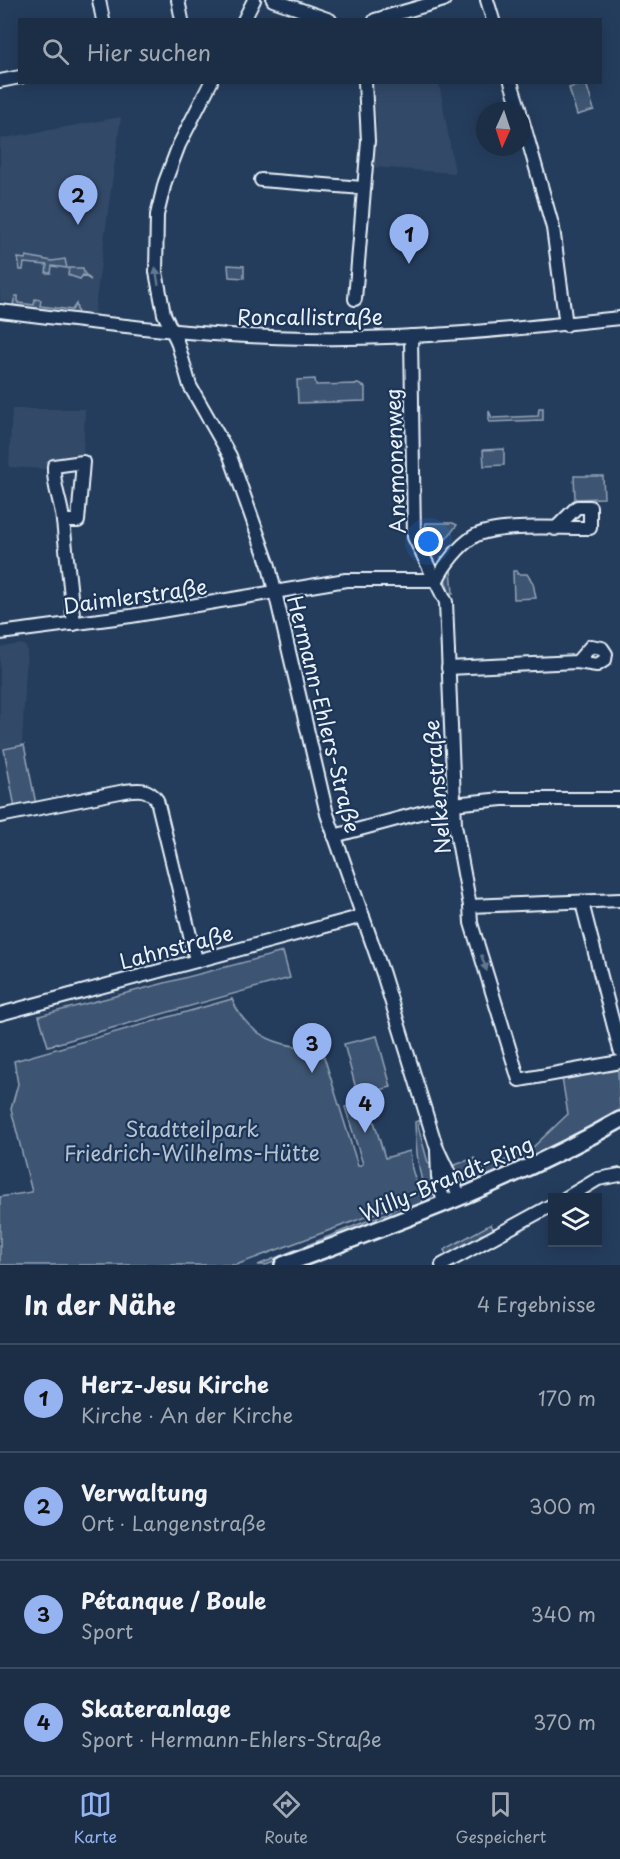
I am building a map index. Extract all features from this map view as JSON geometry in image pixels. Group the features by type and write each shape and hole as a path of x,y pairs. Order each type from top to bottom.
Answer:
{"main road":[{"name":"Willy-Brandt-Ring","path":"283,1265 444,1204 537,1164 620,1120"}],"street":[{"path":"99,0 103,18"},
{"path":"178,0 182,18"},
{"path":"245,18 254,0"},
{"path":"273,0 324,18"},
{"path":"382,18 444,0"},
{"path":"487,0 492,18"},
{"path":"0,81 18,77"},
{"name":"Hermann-Ehlers-Straße","path":"210,84 179,145 157,215 156,272 164,314 192,394 226,449 239,477 269,566 318,783 334,836 363,916 436,1146 460,1197"},
{"path":"355,299 368,129 365,84"},
{"path":"512,84 517,102"},
{"path":"530,148 553,228 566,325"},
{"path":"261,180 363,188"},
{"name":"Roncallistraße","path":"0,311 172,332 311,338 483,333 620,318"},
{"name":"Anemonenweg","path":"411,336 414,537 419,551 436,580"},
{"path":"63,521 78,521 83,462 54,466 53,486 62,506 63,521 74,624"},
{"path":"275,593 366,578 436,580 463,546 484,532 555,529"},
{"name":"Nelkenstraße","path":"436,580 446,602 453,804 471,923 519,1080 620,1062"},
{"name":"Daimlerstraße","path":"0,633 275,593"},
{"path":"448,668 577,662"},
{"path":"0,816 125,791 139,789 151,793 157,800 196,960"},
{"path":"334,836 453,804 502,799 620,799"},
{"path":"470,906 620,900"},
{"path":"582,903 620,1050"},
{"name":"Lahnstraße","path":"0,1014 363,916"},
{"name":"Hermann-Ehlers-Straße","path":"436,1146 438,1177 444,1204"},
{"path":"573,1193 598,1179 620,1175"},
{"path":"442,1265 548,1207"}],"shaded area":[{"path":"373,84 439,84 455,173 373,167 377,126"},
{"path":"121,117 94,314 0,301 0,139"},
{"path":"12,409 85,409 83,459 48,469 9,467"},
{"path":"22,644 27,648 22,744 0,749 0,647"}],"green space":[{"path":"586,84 594,110 577,115 569,88"},
{"path":"26,256 52,261 65,259 67,268 52,266 51,273 46,273 47,265 24,263 23,270 20,270 18,258 25,259"},
{"path":"228,265 244,266 244,278 229,277"},
{"path":"69,268 83,268 84,273 91,280 83,275 80,279 68,275"},
{"path":"15,296 18,296 18,303 34,305 35,299 41,300 40,306 72,310 76,304 78,314 13,305"},
{"path":"315,379 316,385 358,384 365,387 365,401 298,403 297,380"},
{"path":"539,408 543,408 543,420 489,422 489,411 492,418 538,416"},
{"path":"504,449 504,465 484,466 483,450"},
{"path":"574,476 603,476 604,498 575,499"},
{"path":"426,523 457,525 443,543 425,528"},
{"path":"418,525 420,525 421,532 439,547 426,555 419,541"},
{"path":"451,568 453,593 449,593 445,579"},
{"path":"513,571 517,571 517,574 527,574 533,583 536,598 514,599"},
{"path":"24,745 36,804 15,808 4,749"},
{"path":"283,952 290,978 48,1046 39,1016"},
{"name":"Stadtteilpark Friedrich-Wilhelms-Hütte","path":"232,999 247,1023 268,1038 293,1046 321,1047 358,1166 363,1164 345,1107 368,1101 385,1158 410,1151 412,1169 423,1203 266,1265 258,1265 394,1210 403,1203 236,1265 0,1265 0,1197 32,1192 11,1109 18,1084 14,1061"},
{"path":"377,1036 391,1087 358,1096 344,1044"},
{"path":"618,1068 620,1113 541,1156 495,1175 476,1180 463,1179 452,1166 474,1158 480,1171 531,1149 568,1114 562,1078"},
{"path":"420,1120 418,1126 428,1163 432,1165 435,1192 428,1200 417,1152 415,1122"},
{"path":"491,1224 494,1231 480,1235 481,1238 451,1255 446,1254 444,1250"}],"place":[{"name":"Verwaltung","path":"78,225"},
{"name":"Herz-Jesu Kirche","path":"409,264"},
{"name":"Pétanque / Boule","path":"312,1073"},
{"name":"Skateranlage","path":"365,1133"}]}
